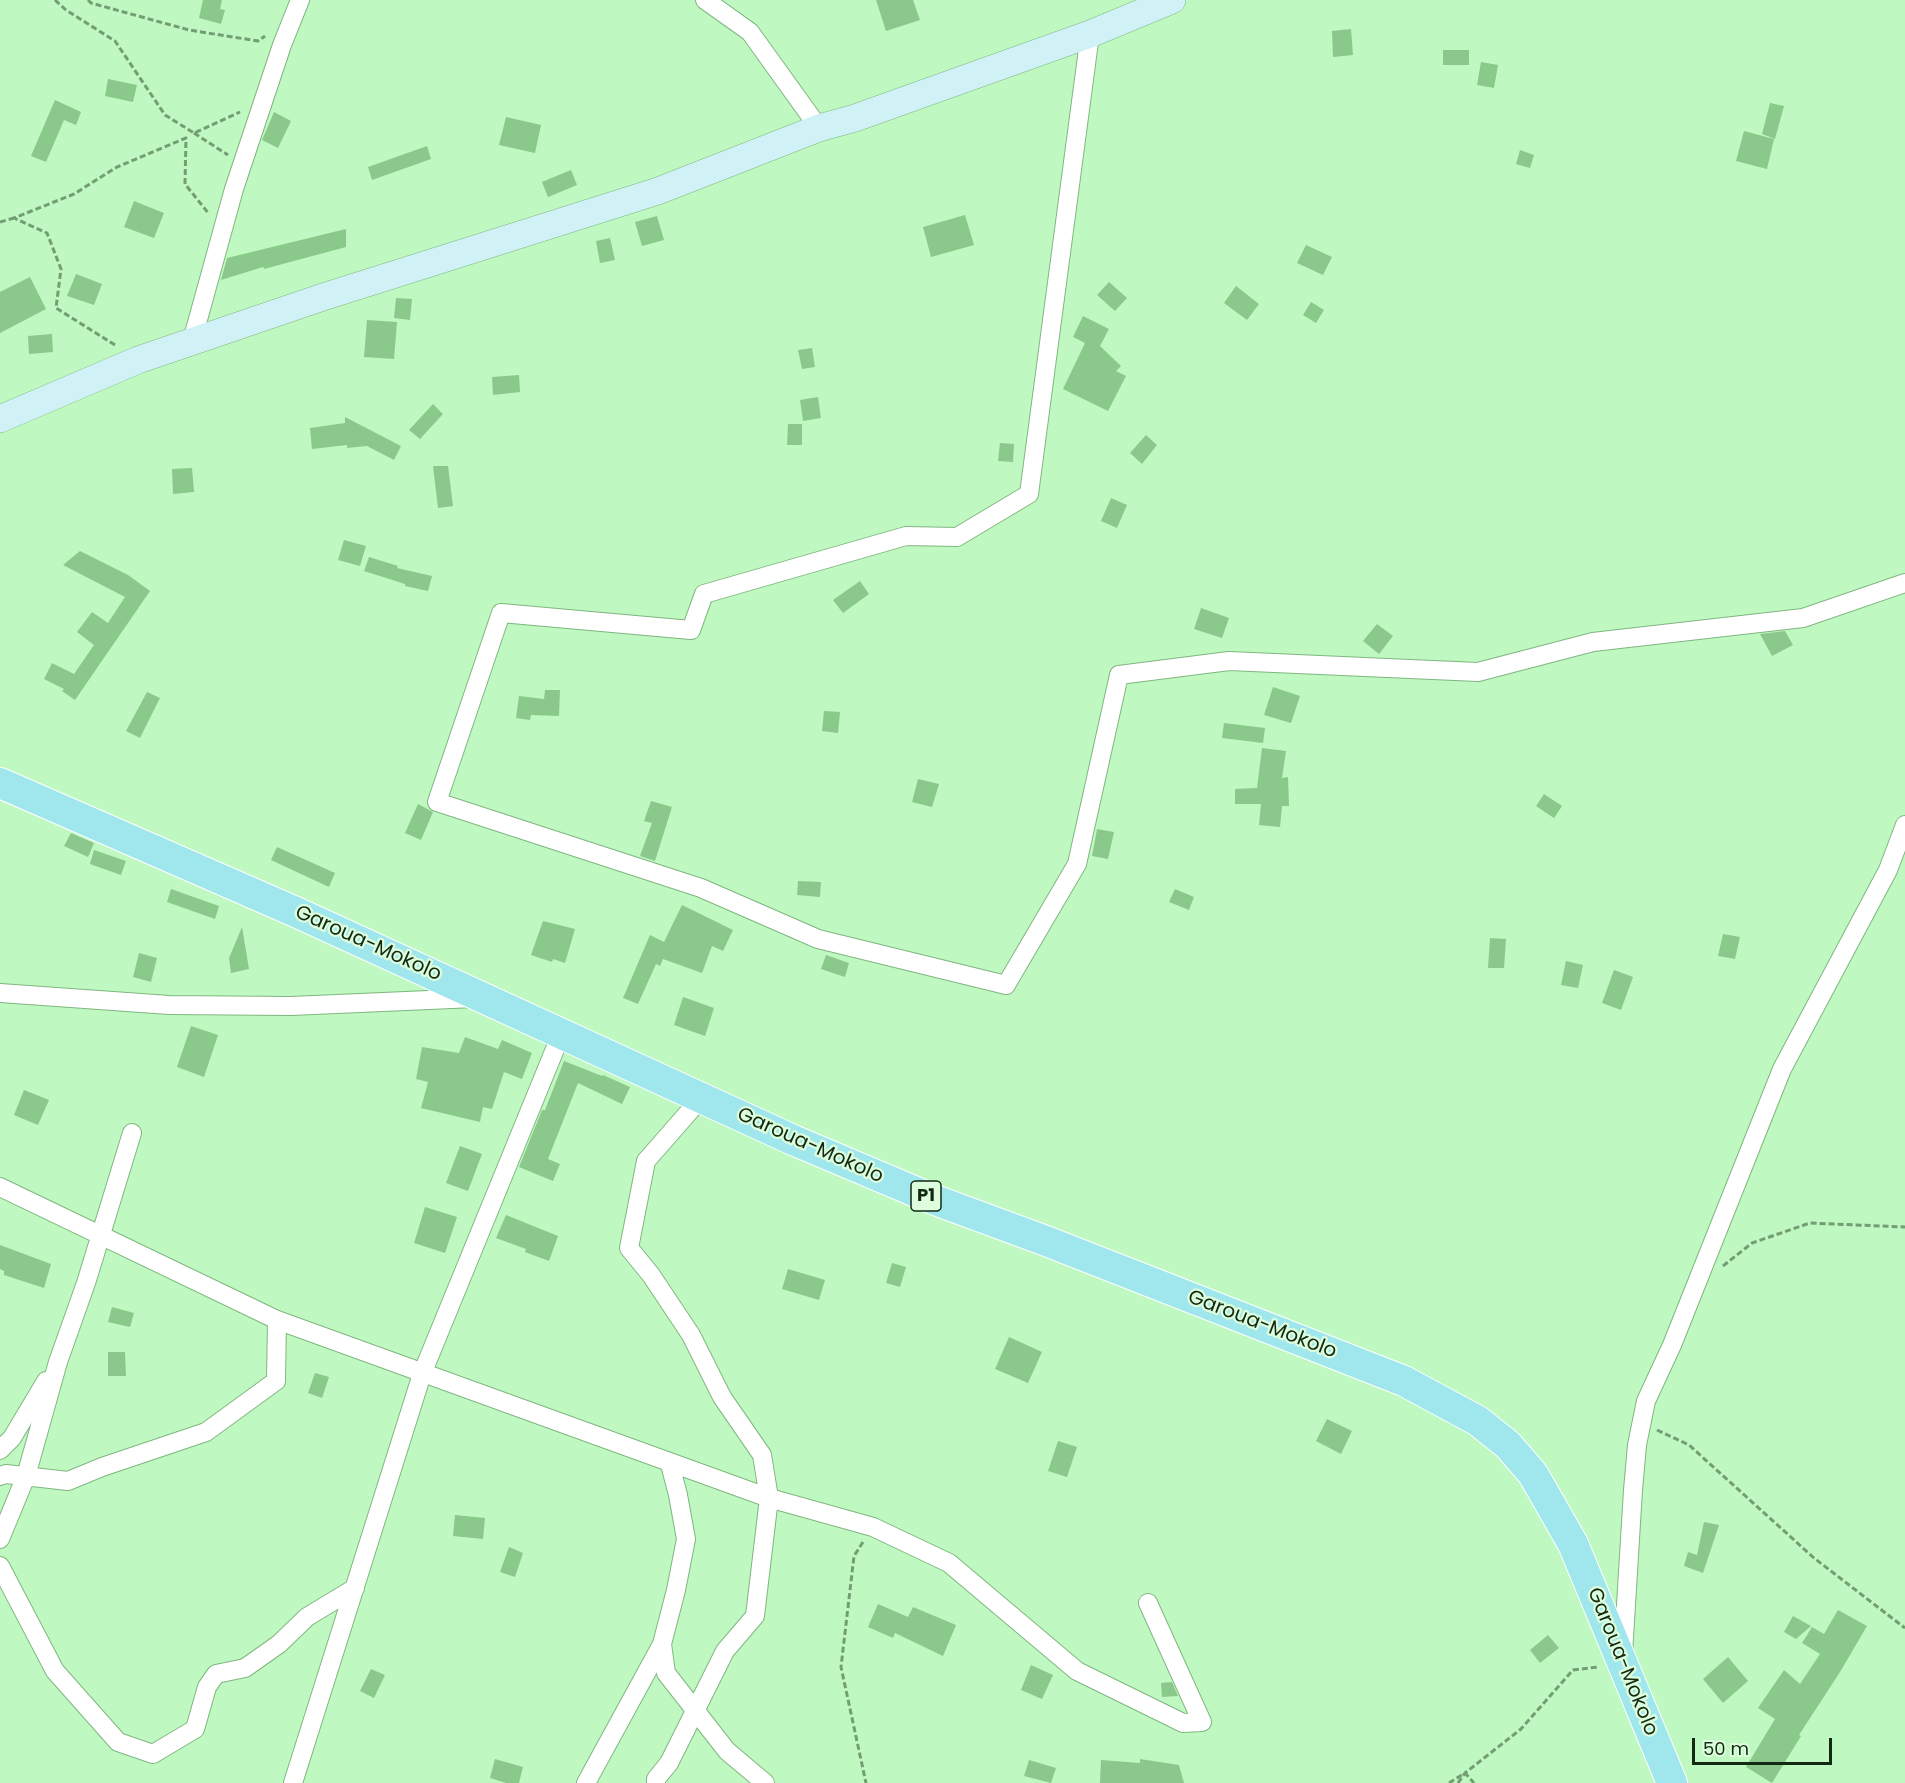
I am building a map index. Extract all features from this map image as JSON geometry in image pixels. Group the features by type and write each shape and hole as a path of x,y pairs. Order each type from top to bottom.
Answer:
{"main road":[{"path":"0,419 138,360 323,297 658,191 819,128 855,118 1090,34 1172,0"},
{"name":"Garoua-Mokolo","path":"0,783 485,997 793,1140 935,1200 1057,1245 1404,1381 1478,1421 1508,1445 1533,1474 1574,1544 1672,1783"}],"street":[{"path":"192,341 234,189 282,45 300,0"},
{"path":"705,0 750,32 819,128"},
{"path":"1090,34 1029,494 957,537 906,536 704,594 691,630 501,613 437,802 701,888 818,939 1006,985 1077,864 1119,675 1229,661 1478,672 1593,642 1803,618 1905,583"},
{"path":"1622,1663 1637,1445 1646,1401 1695,1288 1782,1069 1888,870 1905,825"},
{"path":"0,993 169,1005 291,1006 485,997"},
{"path":"293,1783 422,1374 562,1032"},
{"path":"656,1783 656,1779 669,1763 725,1651 755,1616 769,1498 762,1455 722,1396 691,1335 651,1275 629,1248 646,1161 702,1097"},
{"path":"0,1539 26,1476 58,1362 86,1283 132,1133"},
{"path":"0,1187 277,1320 769,1498 873,1527 949,1563 1077,1671 1183,1723 1202,1722 1148,1603"},
{"path":"0,1476 6,1474 68,1481 102,1467 206,1432 276,1381 277,1320"},
{"path":"0,1450 12,1438 58,1362"},
{"path":"586,1783 662,1644 686,1539 671,1468 672,1463"},
{"path":"0,1566 56,1671 118,1742 153,1754 195,1729 207,1687 216,1674 245,1668 279,1644 307,1617 355,1588"},
{"path":"662,1644 666,1672 727,1751 765,1783"}],"path":[{"path":"55,0 66,10 115,41 165,115 228,155"},
{"path":"88,0 91,3 189,30 258,41 276,29 282,45"},
{"path":"194,133 263,101"},
{"path":"0,222 74,194 117,167 186,138 185,184 213,218"},
{"path":"14,218 47,233 61,269 56,308 138,360"},
{"path":"1695,1288 1752,1243 1810,1223 1905,1227"},
{"path":"1642,1423 1689,1445 1814,1558 1905,1628"},
{"path":"866,1783 841,1667 854,1556 873,1527"},
{"path":"1449,1783 1521,1729 1573,1670 1622,1663"},
{"path":"1458,1783 1465,1773"},
{"path":"1465,1773 1474,1783"}],"building":[{"path":"203,0 222,0 220,9 225,10 221,24 199,18"},
{"path":"876,0 913,0 920,20 886,31"},
{"path":"1351,29 1353,55 1333,57 1332,31"},
{"path":"1443,50 1469,50 1469,65 1443,65"},
{"path":"1481,62 1498,65 1494,88 1477,85"},
{"path":"108,79 137,85 133,102 105,96"},
{"path":"55,100 81,112 76,125 64,120 46,162 31,156"},
{"path":"1770,103 1784,106 1775,139 1762,134"},
{"path":"274,112 291,121 278,148 262,140"},
{"path":"506,117 541,125 535,153 499,145"},
{"path":"1744,131 1774,139 1767,169 1736,161"},
{"path":"427,146 431,159 372,180 368,167"},
{"path":"1520,150 1534,155 1530,168 1516,164"},
{"path":"571,170 577,185 548,197 542,182"},
{"path":"134,201 164,213 154,238 124,227"},
{"path":"965,215 974,245 931,257 923,227"},
{"path":"657,216 664,240 642,246 635,222"},
{"path":"346,229 346,247 264,269 263,267 221,280 227,258"},
{"path":"610,238 615,260 600,263 596,241"},
{"path":"1306,245 1332,257 1323,275 1297,263"},
{"path":"76,274 102,284 94,305 67,296"},
{"path":"30,277 46,309 0,333 0,292"},
{"path":"1109,282 1127,298 1115,311 1097,295"},
{"path":"1236,286 1259,304 1247,320 1224,303"},
{"path":"396,298 412,299 410,320 394,318"},
{"path":"1311,302 1324,310 1316,323 1303,315"},
{"path":"1083,316 1109,329 1100,346 1121,366 1116,371 1126,376 1108,411 1063,389 1085,343 1073,337"},
{"path":"367,320 397,322 394,359 364,357"},
{"path":"52,334 53,352 29,354 28,336"},
{"path":"812,348 815,367 802,369 798,350"},
{"path":"519,375 520,392 493,395 492,377"},
{"path":"818,397 821,418 803,421 800,400"},
{"path":"433,404 443,414 420,439 409,430"},
{"path":"345,417 401,446 394,460 367,446 347,448 347,445 312,449 310,428 345,423"},
{"path":"788,424 802,424 802,445 787,445"},
{"path":"1146,435 1157,445 1142,464 1130,453"},
{"path":"1000,443 1014,444 1013,462 998,461"},
{"path":"433,466 448,466 453,506 438,508"},
{"path":"192,468 194,492 173,494 172,469"},
{"path":"1111,498 1127,505 1117,528 1101,521"},
{"path":"344,540 366,546 360,566 338,560"},
{"path":"80,551 128,575 150,591 75,700 62,691 64,689 44,679 52,663 74,674 94,645 77,632 92,612 108,623 125,597 63,565"},
{"path":"369,557 398,566 397,568 432,576 428,591 405,586 405,584 364,571"},
{"path":"860,581 869,594 843,613 833,600"},
{"path":"1201,608 1229,618 1222,638 1194,629"},
{"path":"1377,624 1393,636 1379,654 1363,641"},
{"path":"1785,631 1793,645 1772,656 1760,634"},
{"path":"1273,687 1300,696 1291,723 1264,715"},
{"path":"545,690 560,690 559,716 531,715 530,720 516,718 519,696 544,699"},
{"path":"147,692 160,698 140,738 126,731"},
{"path":"824,711 840,712 838,733 822,731"},
{"path":"1224,723 1265,728 1263,743 1222,738"},
{"path":"1262,748 1286,751 1282,778 1288,777 1289,806 1282,806 1280,827 1259,825 1261,804 1235,804 1235,789 1257,788"},
{"path":"918,779 939,784 932,807 912,802"},
{"path":"1544,794 1562,806 1554,818 1536,806"},
{"path":"651,801 672,807 655,861 640,856 652,823 644,821"},
{"path":"418,804 433,812 421,840 405,833"},
{"path":"1097,829 1114,832 1108,859 1092,856"},
{"path":"71,833 94,843 88,857 64,846"},
{"path":"277,847 335,873 329,887 271,860"},
{"path":"94,850 126,861 121,875 90,864"},
{"path":"798,881 821,882 820,897 797,895"},
{"path":"171,889 219,906 215,919 167,902"},
{"path":"1175,889 1194,897 1189,910 1169,902"},
{"path":"682,905 733,930 723,951 712,946 702,973 663,959 660,966 656,964 638,1004 623,998 650,935 664,942"},
{"path":"543,921 575,929 565,963 553,959 552,962 531,955"},
{"path":"242,927 249,969 231,973 229,958"},
{"path":"1723,934 1740,937 1735,959 1718,956"},
{"path":"1490,938 1506,939 1504,968 1488,968"},
{"path":"139,953 157,958 151,982 133,977"},
{"path":"826,955 849,963 845,977 821,969"},
{"path":"1566,961 1583,965 1578,988 1561,985"},
{"path":"1614,970 1633,977 1621,1010 1602,1003"},
{"path":"683,997 714,1008 705,1036 674,1025"},
{"path":"191,1026 218,1035 204,1077 177,1067"},
{"path":"465,1037 498,1049 502,1040 532,1053 522,1079 504,1072 492,1109 483,1107 480,1122 421,1108 428,1082 416,1079 422,1047 459,1053"},
{"path":"564,1061 630,1087 622,1104 578,1083 548,1159 560,1164 553,1181 519,1167"},
{"path":"24,1090 49,1100 38,1125 14,1115"},
{"path":"460,1146 482,1154 468,1191 446,1183"},
{"path":"425,1207 457,1217 445,1253 414,1243"},
{"path":"506,1215 558,1236 549,1261 525,1252 526,1249 496,1238"},
{"path":"0,1245 51,1264 44,1288 4,1275 4,1271 0,1269"},
{"path":"892,1263 906,1267 900,1287 886,1283"},
{"path":"788,1269 825,1280 819,1300 782,1289"},
{"path":"112,1307 134,1313 130,1327 108,1322"},
{"path":"1009,1337 1042,1352 1028,1383 995,1369"},
{"path":"108,1352 125,1352 126,1376 108,1376"},
{"path":"315,1373 329,1377 322,1398 308,1393"},
{"path":"1327,1419 1352,1431 1341,1454 1316,1441"},
{"path":"1058,1441 1077,1447 1067,1477 1048,1471"},
{"path":"455,1515 485,1518 483,1539 453,1536"},
{"path":"1704,1522 1719,1525 1703,1573 1684,1566 1688,1552 1697,1555"},
{"path":"509,1547 523,1553 515,1577 500,1572"},
{"path":"878,1604 908,1617 913,1607 956,1625 943,1656 895,1633 893,1638 868,1627"},
{"path":"1838,1610 1867,1626 1772,1783 1746,1767 1775,1719 1758,1708 1784,1670 1800,1684 1820,1654 1802,1643 1812,1627 1824,1634"},
{"path":"1793,1616 1811,1626 1796,1639 1784,1632"},
{"path":"1548,1635 1559,1648 1540,1663 1530,1650"},
{"path":"1728,1657 1748,1681 1723,1703 1703,1679"},
{"path":"1031,1665 1053,1675 1042,1699 1021,1690"},
{"path":"371,1669 385,1675 374,1698 360,1691"},
{"path":"1172,1682 1178,1696 1162,1697 1161,1683"},
{"path":"495,1759 523,1767 519,1783 506,1783 490,1778"},
{"path":"1140,1759 1179,1765 1184,1783 1100,1783 1101,1760 1140,1763"},
{"path":"1029,1760 1056,1768 1051,1783 1024,1776"}]}
